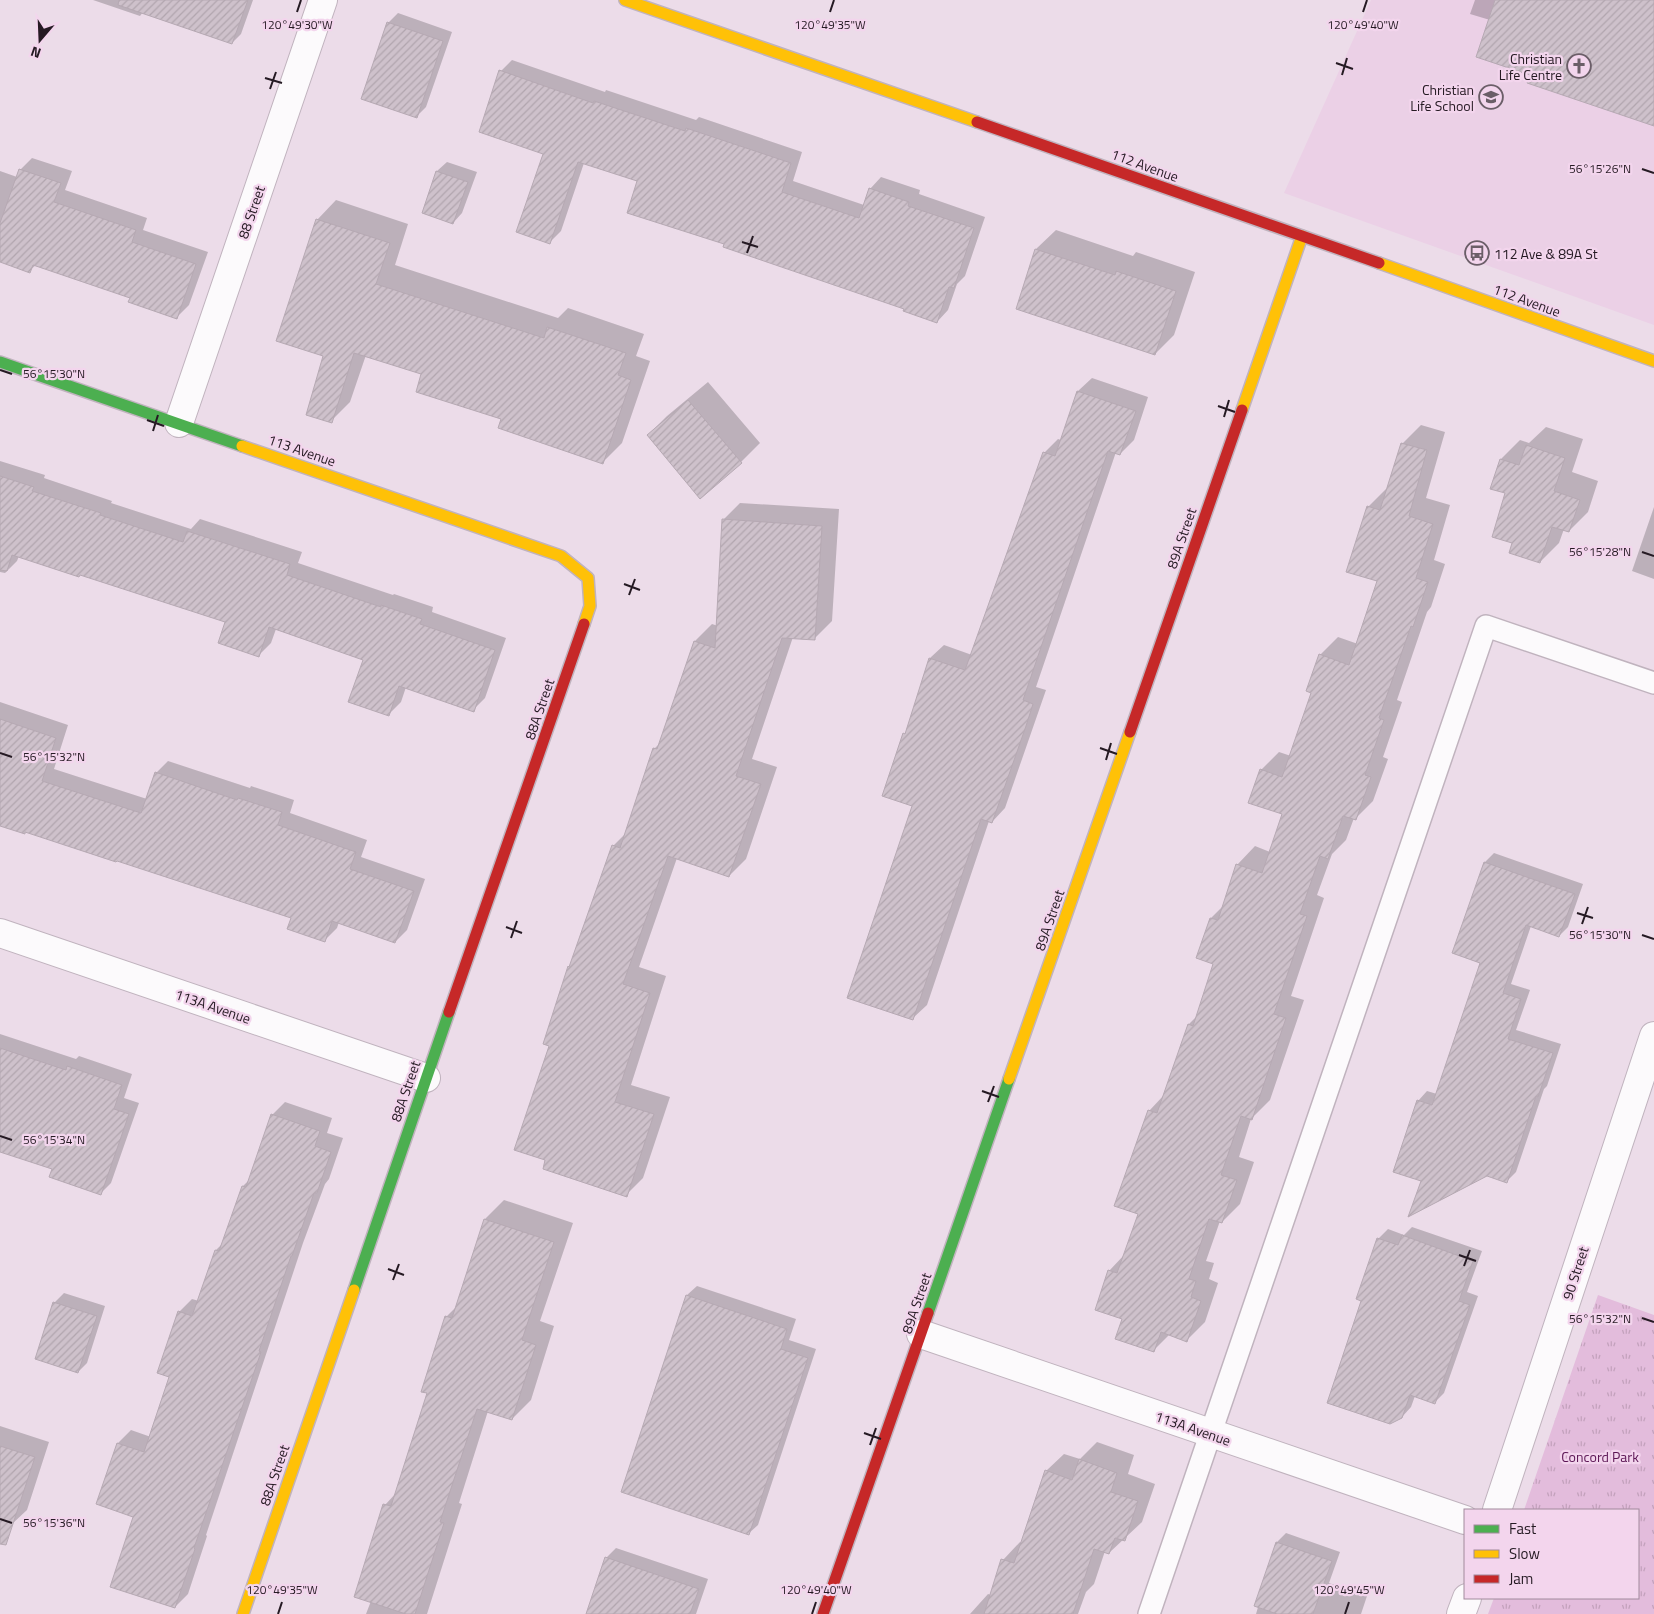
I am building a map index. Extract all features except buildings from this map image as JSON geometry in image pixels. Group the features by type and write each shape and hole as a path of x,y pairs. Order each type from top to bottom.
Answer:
{"street":[{"name":"88 Street","path":"179,423 323,0"},
{"name":"112 Avenue","path":"625,0 1054,148 1654,361"},
{"name":"89A Street","path":"823,1614 1302,236"},
{"name":"113 Avenue","path":"0,362 562,556 588,578"},
{"name":"88A Street","path":"243,1614 426,1078 581,635 590,606 588,578"},
{"name":"113A Avenue","path":"0,933 426,1078"},
{"name":"90 Street","path":"1497,1509 1654,1036"},
{"name":"113A Avenue","path":"921,1334 1464,1520"},
{"path":"1461,1614 1467,1599"}],"lane":[{"path":"1149,1614 1486,626 1654,683"}],"shaded area":[{"name":"Christian Life School","path":"1371,0 1654,0 1654,325 1284,193"}],"green space":[{"name":"Concord Park","path":"1598,1295 1654,1315 1654,1614 1488,1614 1494,1599 1639,1599 1639,1509 1524,1509"}],"traffic: fast":[{"path":"0,362 242,446"},
{"path":"354,1290 449,1012"},
{"path":"928,1313 1009,1079"}],"traffic: slow":[{"path":"625,0 977,122"},
{"path":"1242,410 1302,236"},
{"path":"1379,263 1654,361"},
{"path":"242,446 561,556 588,578 590,606 584,624"},
{"path":"1009,1079 1130,732"},
{"path":"243,1614 354,1290"}],"traffic: jam":[{"path":"977,122 1379,263"},
{"path":"1130,732 1242,410"},
{"path":"449,1012 584,624"},
{"path":"823,1614 928,1313"}],"place":[{"name":"Christian Life Centre","path":"1579,66"},
{"name":"Christian Life School","path":"1491,97"},
{"name":"112 Ave & 89A St","path":"1477,253"}]}
